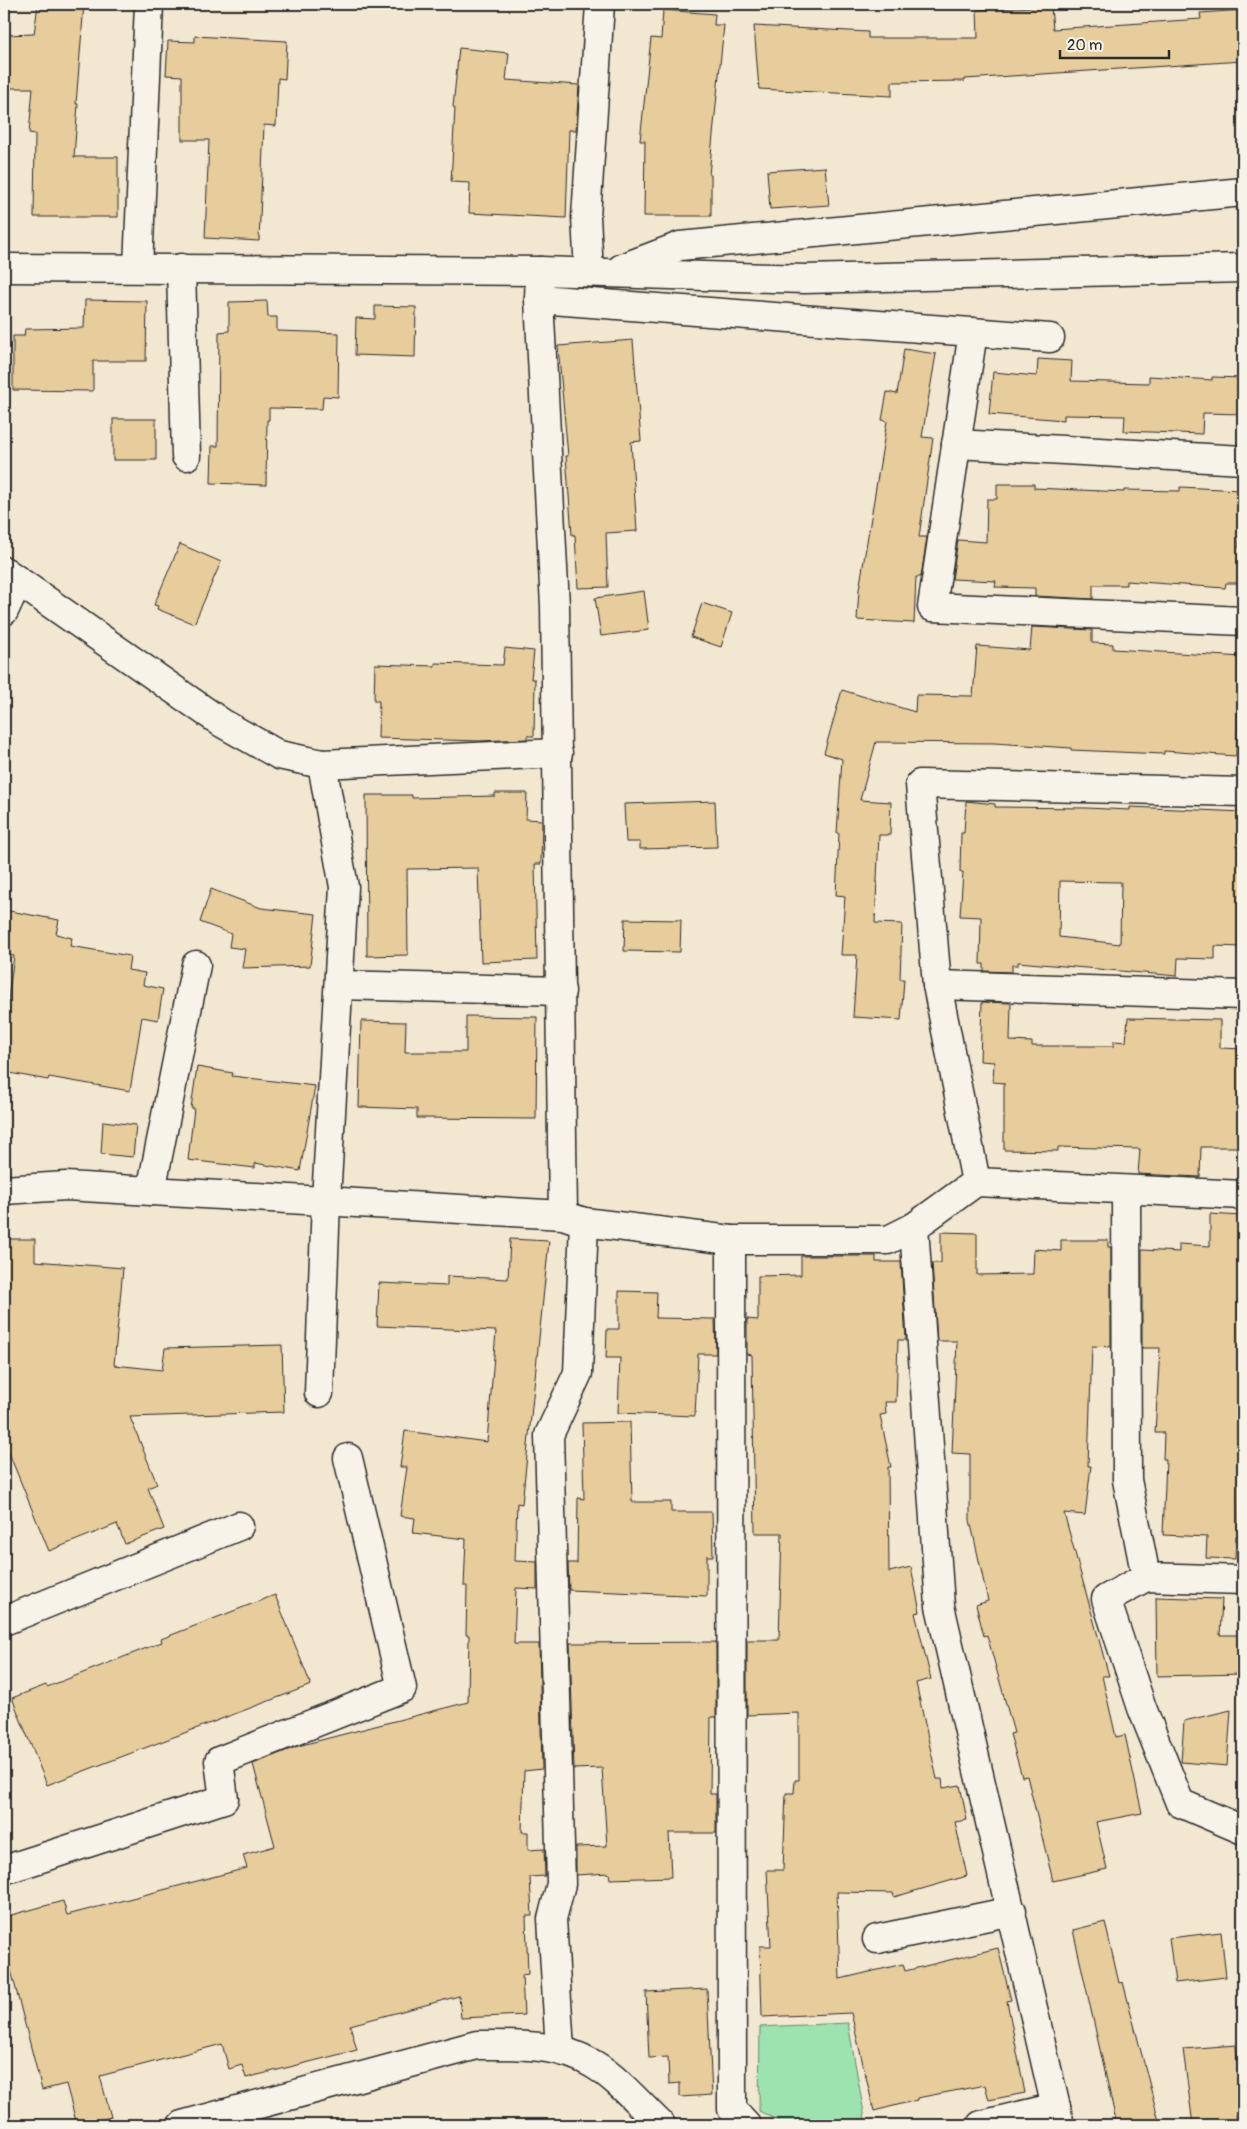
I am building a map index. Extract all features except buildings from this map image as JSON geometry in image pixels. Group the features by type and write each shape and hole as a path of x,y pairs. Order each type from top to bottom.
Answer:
{"street":[{"path":"138,268 149,4"},
{"path":"600,4 586,216 600,272"},
{"path":"600,272 680,246 1243,192"},
{"path":"4,268 540,271 805,279 1243,268"},
{"path":"181,268 186,456"},
{"path":"540,271 539,299 555,606 561,991 574,1219 578,1372 549,1435 561,1884 552,1919 560,2050"},
{"path":"539,299 1050,338"},
{"path":"973,332 932,607 1243,621"},
{"path":"956,444 1243,460"},
{"path":"4,611 11,576 222,723 279,755 322,764 558,753"},
{"path":"319,1392 326,1200 344,887 322,764"},
{"path":"976,1182 936,985 920,784 1243,792"},
{"path":"151,1191 196,965"},
{"path":"339,985 561,991"},
{"path":"936,985 1243,995"},
{"path":"4,1190 66,1186 326,1200 574,1219 731,1240 888,1240 914,1227 976,1182 1243,1195"},
{"path":"1126,1190 1127,1480 1146,1578"},
{"path":"914,1227 940,1606 1058,2116 980,2125"},
{"path":"731,1240 732,2109 747,2125"},
{"path":"4,1870 224,1799 219,1761 402,1688 348,1458"},
{"path":"4,1621 239,1526"},
{"path":"1243,1580 1146,1578 1106,1599 1142,1708 1180,1803 1243,1830"},
{"path":"876,1940 1012,1911"},
{"path":"182,2125 477,2045 522,2044 560,2050 593,2064 661,2125"}],"green space":[{"path":"848,2023 865,2119 843,2125 787,2125 759,2111 760,2027"}]}
